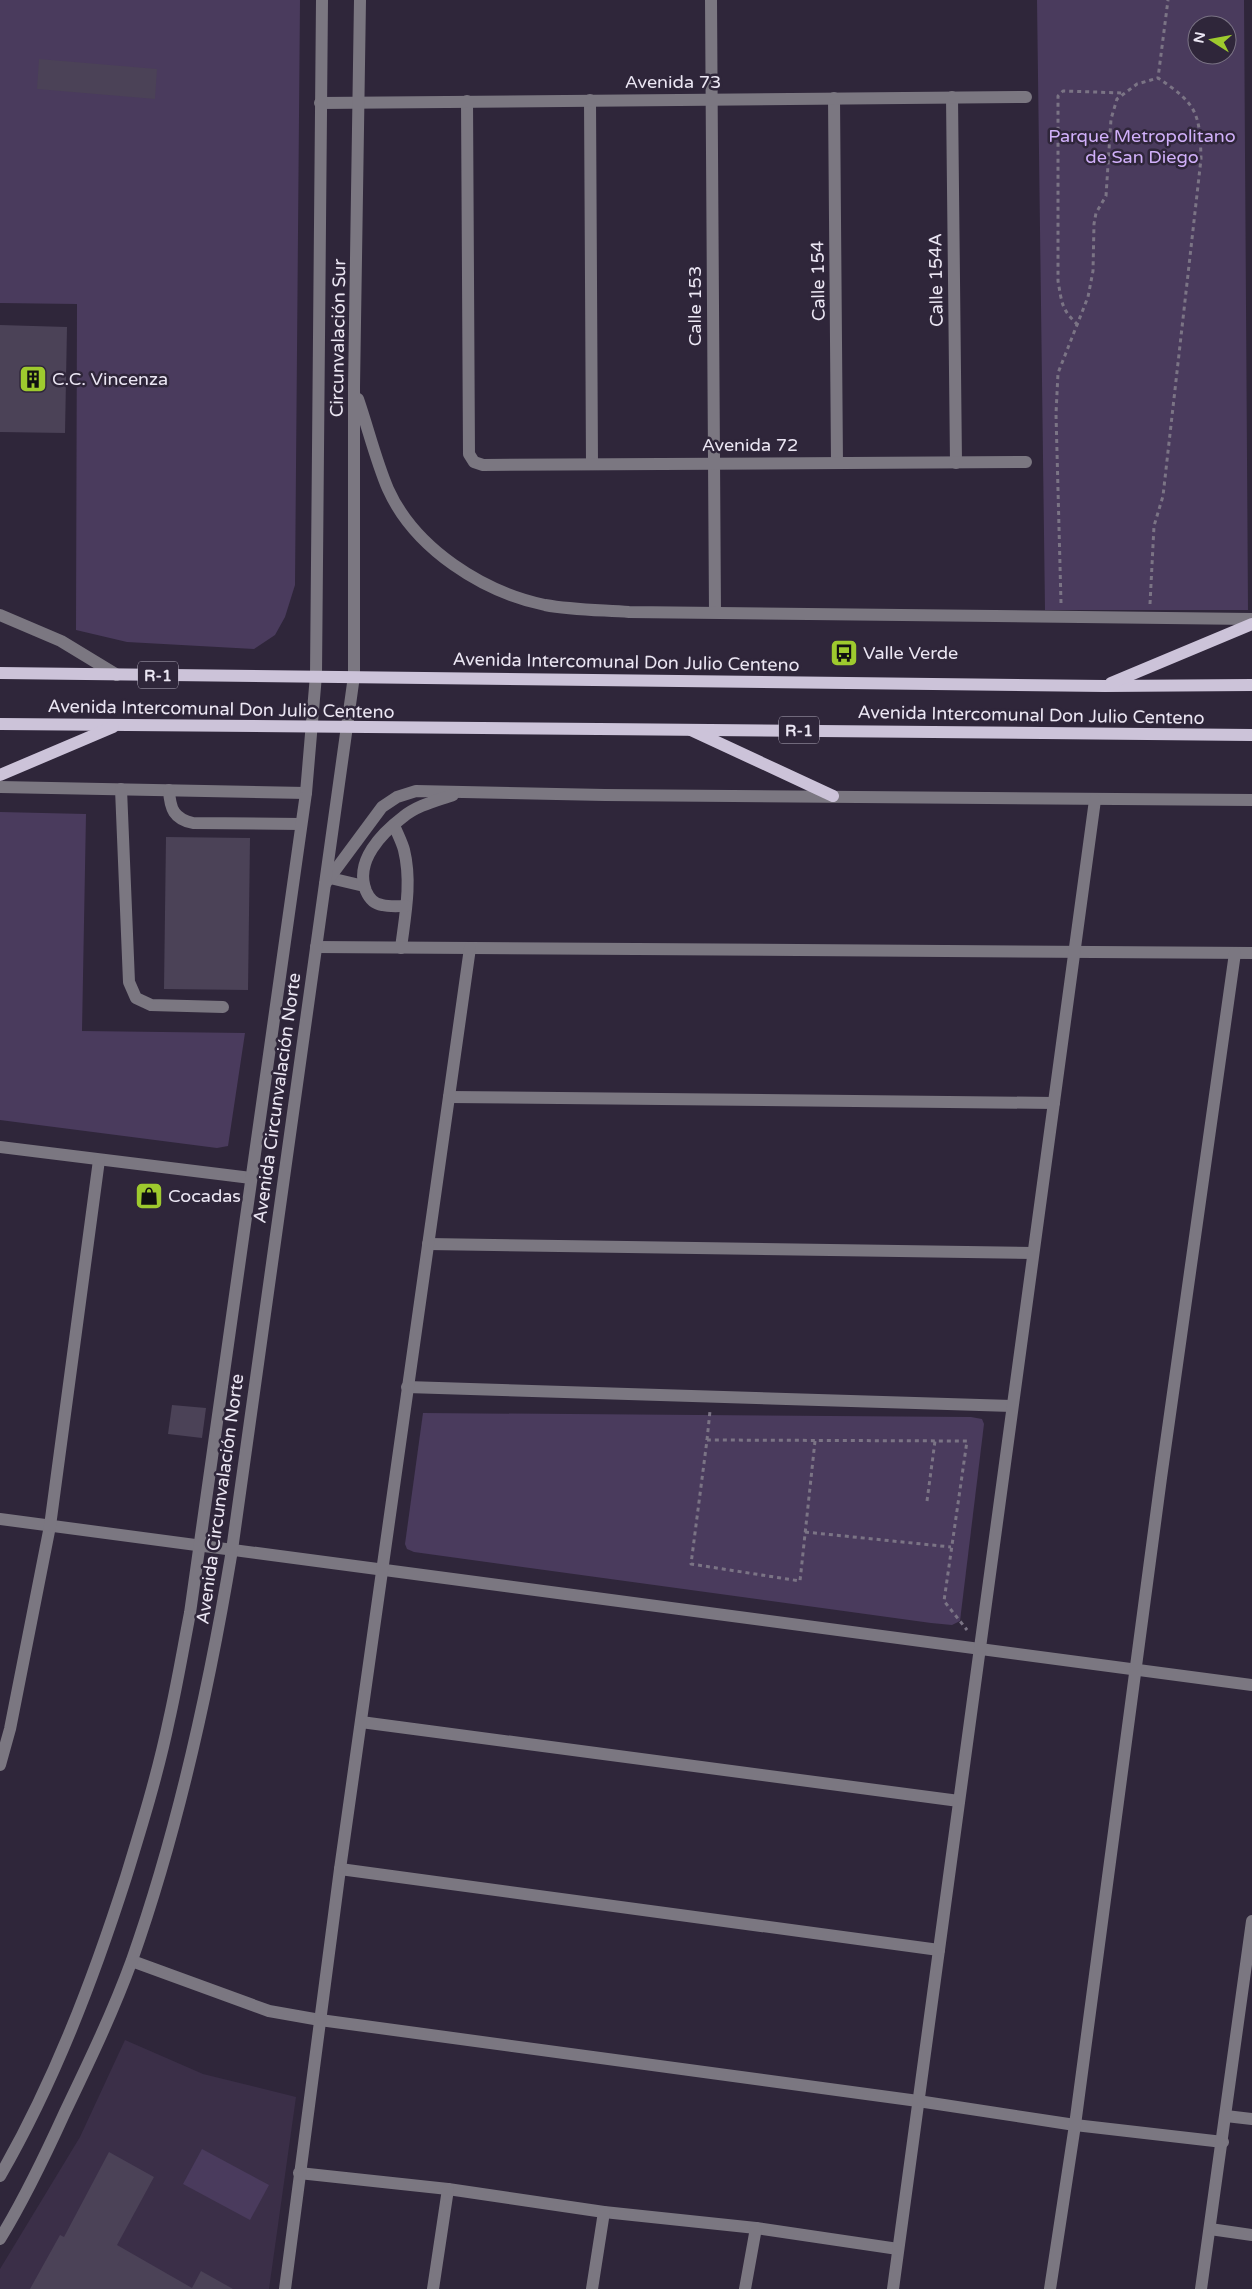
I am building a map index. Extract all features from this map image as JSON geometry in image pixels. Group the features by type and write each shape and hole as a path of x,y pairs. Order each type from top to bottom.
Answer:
{"main road":[{"path":"1105,686 1252,624"},
{"name":"Avenida Intercomunal Don Julio Centeno","path":"0,673 316,675 1105,686 1252,686"},
{"name":"Avenida Intercomunal Don Julio Centeno","path":"0,724 346,729 686,728 1252,735"},
{"path":"0,775 118,725"},
{"path":"686,728 833,796"}],"street":[{"name":"Circunvalación Sur","path":"310,728 316,675 322,0"},
{"name":"Circunvalación Sur","path":"346,729 354,676 354,387 360,0"},
{"name":"Calle 153","path":"711,0 715,612"},
{"name":"Avenida 73","path":"320,103 1026,97"},
{"name":"Calle 154","path":"834,98 837,463"},
{"name":"Calle 154A","path":"952,98 956,463"},
{"path":"590,100 592,463"},
{"name":"Avenida 72","path":"467,101 469,454 474,462 483,465 1026,462"},
{"path":"354,387 388,490 415,533 460,569 500,591 546,605 629,612 1252,619"},
{"path":"0,615 60,641 117,675"},
{"name":"Avenida Circunvalación Norte","path":"0,2176 69,2036 103,1949 141,1829 169,1722 190,1613 200,1546 306,793 310,728"},
{"name":"Avenida Circunvalación Norte","path":"0,2240 24,2200 88,2065 132,1961 167,1852 190,1768 221,1617 232,1550 316,947 327,882 346,729"},
{"path":"0,787 306,793"},
{"path":"121,790 129,982 136,998 150,1005 224,1007"},
{"path":"168,790 170,808 184,821 193,823 301,824"},
{"path":"327,882 382,808 397,796 416,791 1095,800 1252,800"},
{"path":"406,906 381,905 373,901 364,886 366,861 372,848 394,825 421,806 464,792"},
{"path":"892,2289 1095,800"},
{"path":"394,825 404,849 407,867 406,906 401,948"},
{"path":"327,882 364,886"},
{"path":"316,947 1252,954"},
{"path":"285,2289 340,1869 470,948"},
{"path":"1050,2289 1075,2125 1135,1669 1235,953"},
{"path":"449,1097 1054,1103"},
{"path":"0,1147 251,1178"},
{"path":"0,1765 10,1729 50,1526 99,1160"},
{"path":"428,1244 1033,1253"},
{"path":"407,1387 1012,1406"},
{"path":"0,1519 980,1647 1252,1685"},
{"path":"361,1722 959,1801"},
{"path":"340,1869 939,1950"},
{"path":"1200,2289 1226,2116 1247,2003 1252,1921"},
{"path":"132,1961 269,2011 320,2020 918,2101 1075,2125 1223,2142"},
{"path":"1226,2116 1252,2119"},
{"path":"299,2173 448,2188 604,2212 756,2228 898,2249"},
{"path":"433,2289 448,2188"},
{"path":"592,2289 604,2212"},
{"path":"745,2289 756,2228"},
{"path":"1210,2229 1252,2235"}],"path":[{"path":"1158,78 1168,0"},
{"path":"1062,616 1056,414 1058,373 1088,297 1093,271 1094,224 1096,213 1106,196 1111,119 1117,99 1137,84 1158,78"},
{"path":"1150,617 1154,526 1163,496 1201,159 1200,127 1195,110 1178,92 1158,78"},
{"path":"1078,325 1065,313 1061,304 1058,281 1058,96 1063,91 1125,93"},
{"path":"711,1396 691,1564 800,1581 815,1441"},
{"path":"707,1440 966,1441 944,1601 980,1647"},
{"path":"928,1500 935,1441"},
{"path":"805,1532 951,1547"}],"shaded area":[{"path":"125,2040 203,2074 296,2097 269,2289 0,2289 0,2269 80,2137"}],"green space":[{"path":"0,0 300,0 295,585 285,617 275,635 254,649 127,642 76,630 77,304 0,303"},
{"name":"Parque Metropolitano de San Diego","path":"1037,0 1244,0 1248,610 1045,610"},
{"path":"0,812 86,814 82,1031 245,1033 228,1146 217,1148 0,1120"},
{"path":"423,1413 971,1417 982,1419 984,1424 960,1621 952,1625 931,1623 414,1552 407,1549 405,1544"},
{"path":"202,2149 269,2185 250,2220 183,2184"}],"building":[{"path":"39,59 157,69 155,99 37,89"},
{"name":"C.C. Vincenza","path":"0,325 67,327 65,433 0,432"},
{"path":"166,837 250,838 248,990 164,989"},
{"path":"172,1405 206,1408 202,1438 168,1434"},
{"path":"109,2152 154,2177 117,2245 192,2288 201,2271 233,2289 30,2289 60,2235 64,2237"}],"place":[{"name":"C.C. Vincenza","path":"33,379"},
{"name":"Valle Verde","path":"844,653"},
{"name":"Cocadas","path":"149,1196"}]}
